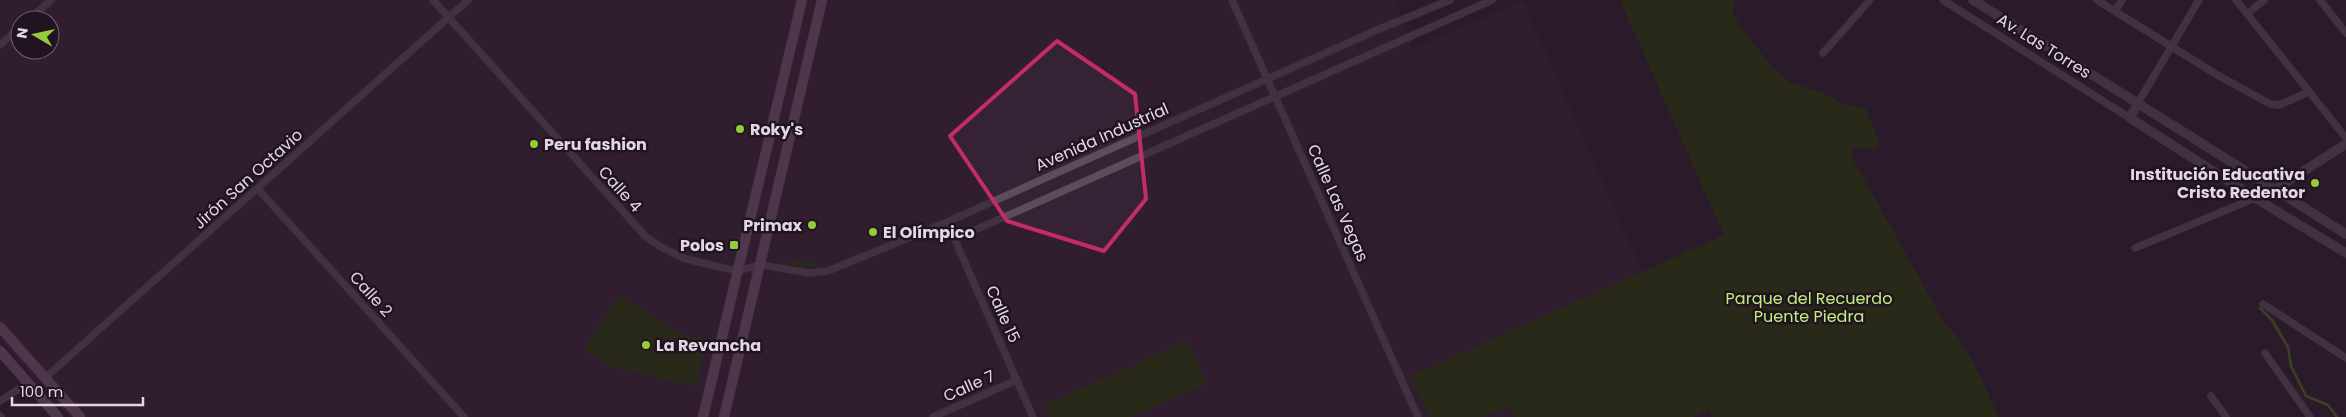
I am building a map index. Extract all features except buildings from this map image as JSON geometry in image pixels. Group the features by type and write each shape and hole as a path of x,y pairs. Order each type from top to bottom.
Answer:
{"main road":[{"path":"703,417 802,0"},
{"path":"724,417 822,0"},
{"path":"0,326 80,417"},
{"path":"0,351 58,417"}],"street":[{"path":"40,10 51,0"},
{"name":"Calle 4","path":"433,0 646,237 679,256 738,271 760,265"},
{"name":"Jirón San Octavio","path":"45,378 468,0"},
{"name":"Calle Las Vegas","path":"1232,0 1418,417"},
{"name":"Avenida Industrial","path":"760,265 810,274 828,271 947,222 1377,30 1450,0"},
{"path":"955,240 1275,95 1492,0"},
{"path":"1823,53 1870,0"},
{"name":"Av. Las Torres","path":"1943,0 2255,198 2346,253"},
{"name":"Av. Las Torres","path":"1973,0 2346,234"},
{"path":"2097,0 2172,45 2214,73 2270,104 2279,104 2309,92"},
{"path":"2115,11 2122,0"},
{"path":"2130,118 2198,0"},
{"path":"2236,0 2346,138"},
{"path":"2247,14 2264,0"},
{"path":"2320,0 2346,33"},
{"path":"0,45 10,36"},
{"path":"2135,248 2274,190 2346,144"},
{"name":"Calle 2","path":"258,189 464,417"},
{"name":"Calle 15","path":"947,222 1033,417"},
{"path":"2264,304 2346,358"},
{"path":"2265,353 2310,417"},
{"name":"Calle 7","path":"933,417 1017,380"},
{"path":"0,400 28,383"},
{"path":"2211,396 2226,417"}],"highlighted area":[{"path":"1057,41 1135,94 1146,199 1104,251 1007,221 950,136"}],"shaded area":[{"path":"0,0 1395,0 1412,49 1523,1 1642,272 1411,376 1430,417 69,417 0,340"},
{"path":"1509,404 1515,417 1481,417"}],"green space":[{"name":"Parque del Recuerdo Puente Piedra","path":"1620,0 1734,0 1733,14 1741,28 1772,67 1789,82 1827,95 1842,104 1865,108 1879,142 1875,150 1855,147 1850,154 1946,326 1961,342 1968,354 1999,417 1712,417 1709,410 1693,417 1515,417 1509,405 1481,417 1430,417 1411,376 1724,235"},
{"path":"792,260 814,262 818,267 787,264"},
{"name":"La Revancha","path":"619,295 679,333 707,340 696,386 610,366 584,349"},
{"path":"1187,341 1207,383 1131,417 1050,417 1045,405"}],"waterway":[{"path":"2260,308 2272,320 2288,347 2291,366 2306,396 2328,405 2337,417"}],"place":[{"name":"Roky's","path":"740,129"},
{"name":"Peru fashion","path":"534,144"},
{"name":"Institución Educativa Cristo Redentor","path":"2315,183"},
{"name":"Primax","path":"812,225"},
{"name":"El Olímpico","path":"873,232"},
{"name":"Polos","path":"734,245"},
{"name":"La Revancha","path":"646,345"}]}
